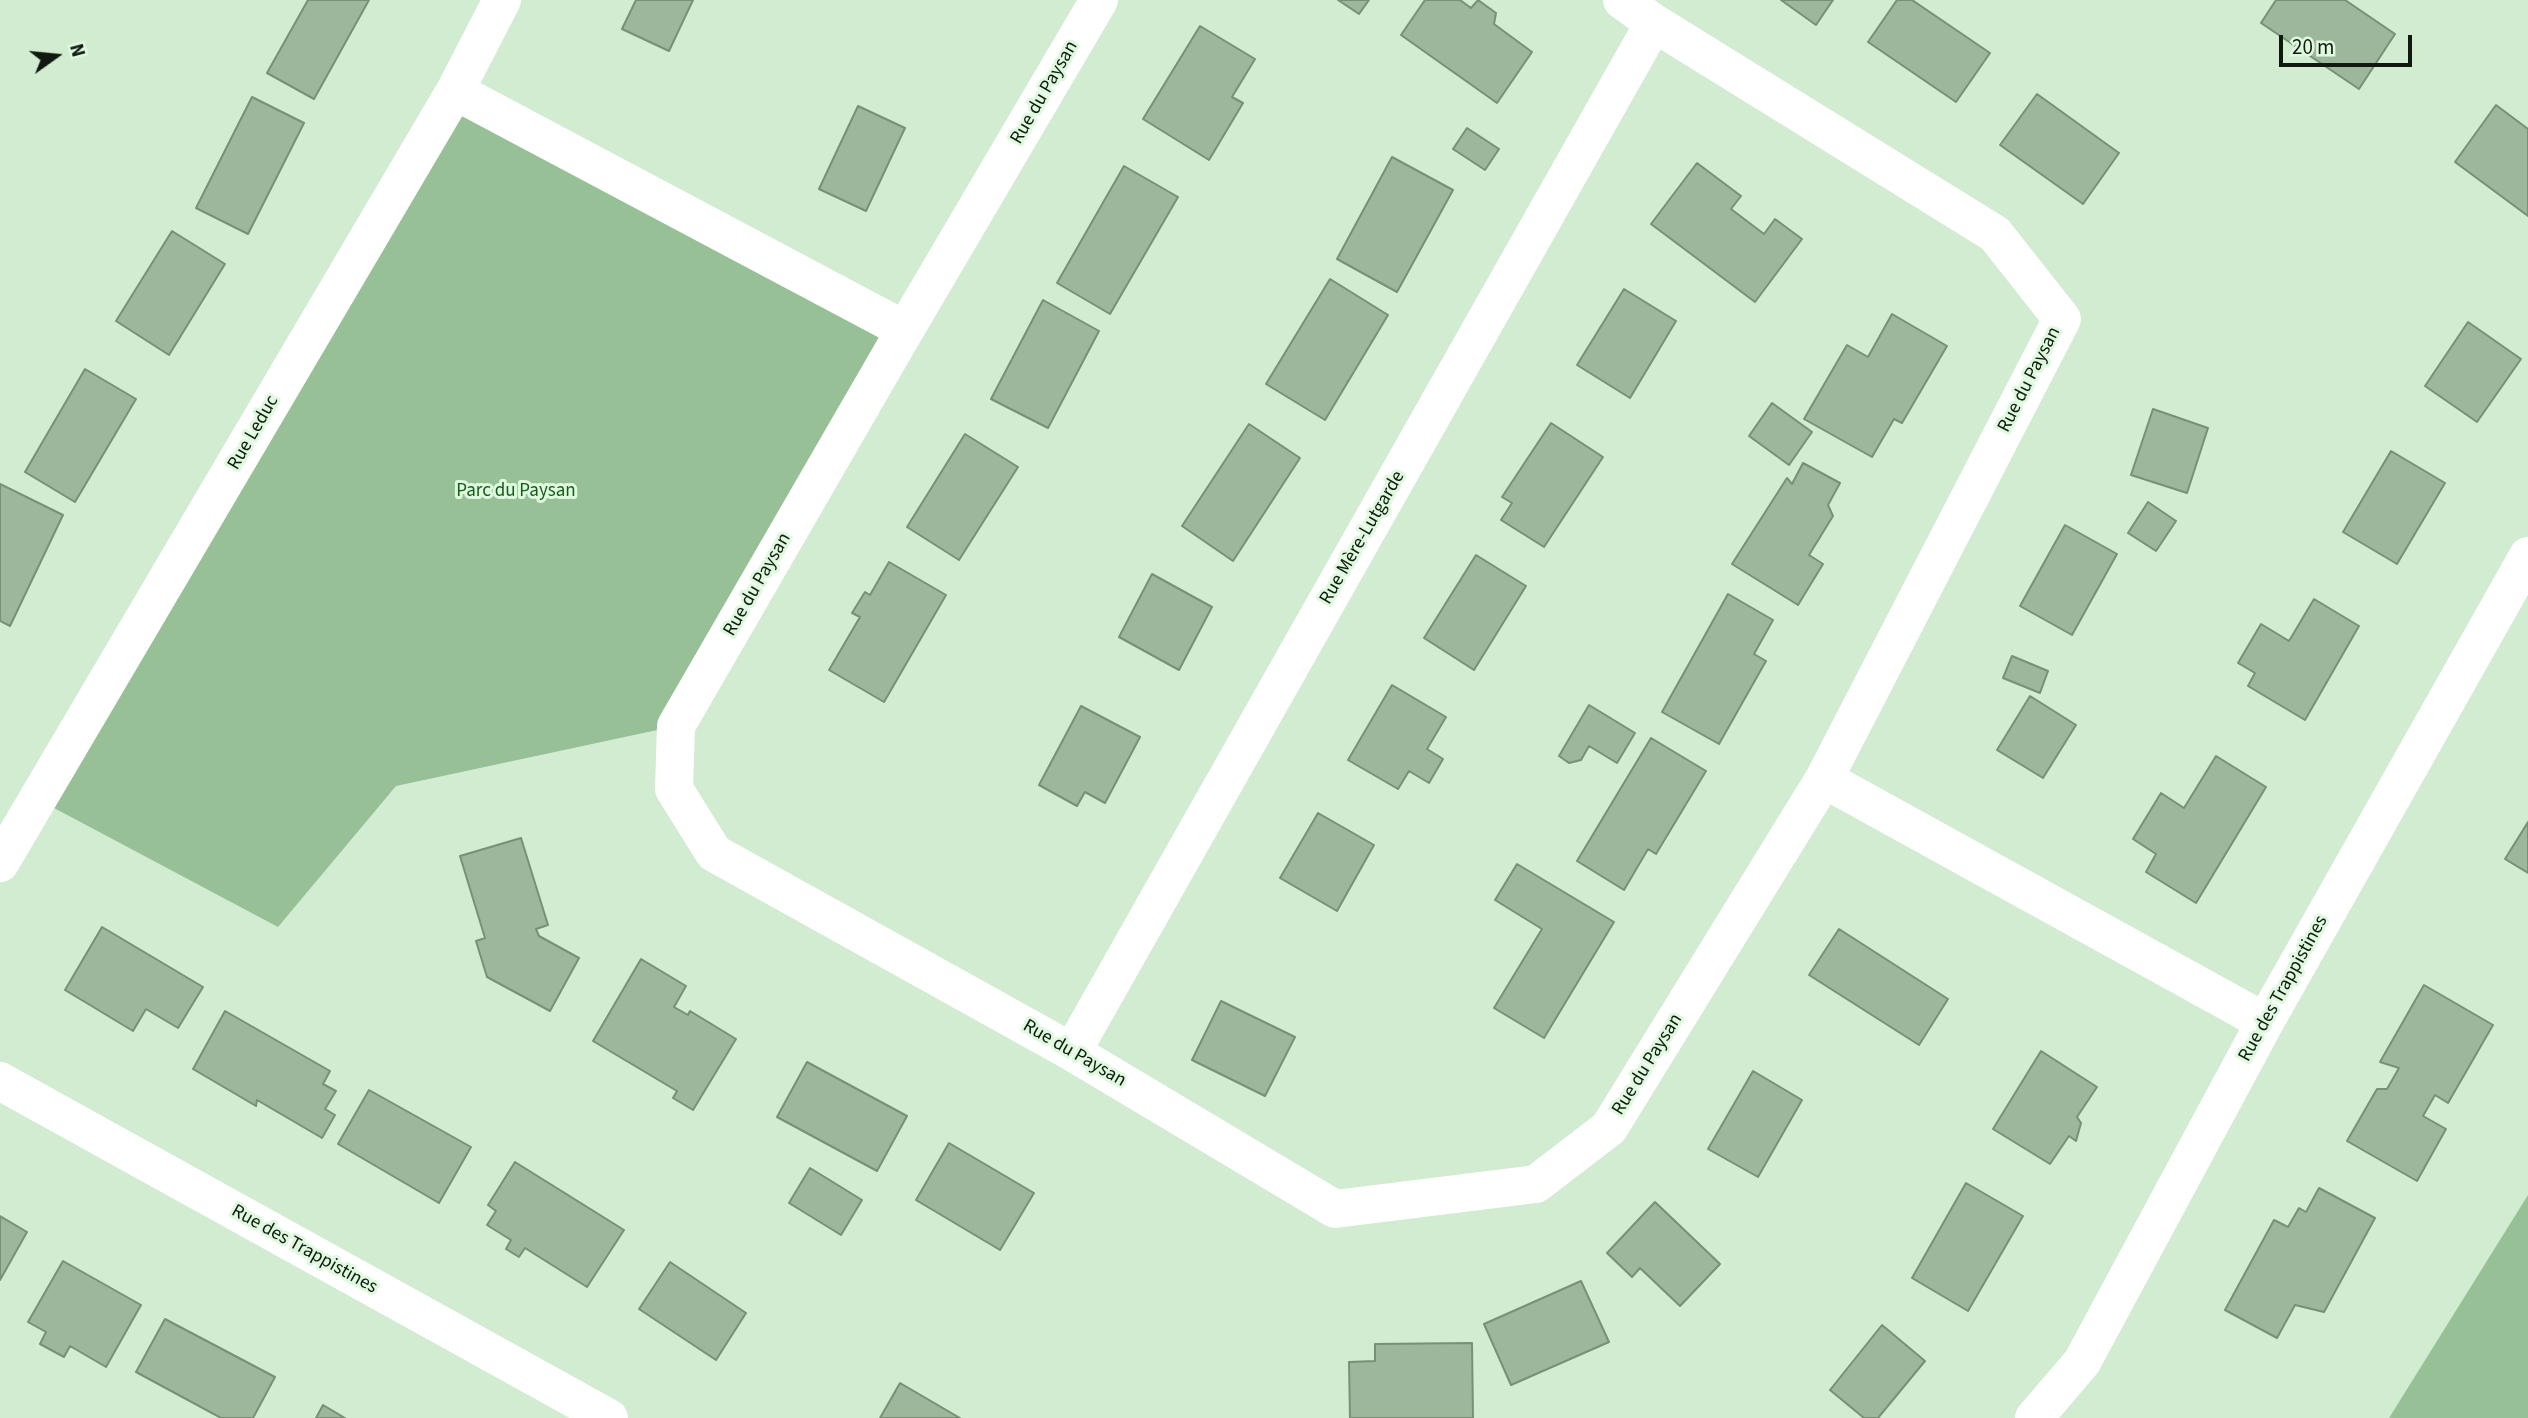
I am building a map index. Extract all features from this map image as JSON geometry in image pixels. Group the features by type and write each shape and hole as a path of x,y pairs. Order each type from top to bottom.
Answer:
{"street":[{"name":"Rue Leduc","path":"0,863 455,92 502,0"},
{"name":"Rue du Paysan","path":"1100,0 676,726 674,789 715,853 1072,1052 1335,1209 1535,1184 1609,1128 1824,779 2062,318 1995,234 1654,23 1622,0"},
{"name":"Rue Mère-Lutgarde","path":"1072,1052 1654,23"},
{"path":"455,92 905,330"},
{"name":"Rue des Trappistines","path":"2034,1418 2082,1362 2265,1022 2528,556"},
{"path":"1824,779 2265,1022"},
{"name":"Rue des Trappistines","path":"0,1081 609,1418"}],"green space":[{"name":"Parc du Paysan","path":"455,91 905,330 676,726 396,786 278,927 39,800"},
{"path":"2528,1195 2528,1418 2389,1418"}],"building":[{"path":"308,0 369,0 314,99 267,73"},
{"path":"636,0 693,0 669,51 622,29"},
{"path":"1338,0 1369,0 1359,14"},
{"path":"1425,0 1460,0 1471,8 1478,0 1496,13 1494,24 1532,52 1497,103 1401,35"},
{"path":"1781,0 1833,0 1816,25"},
{"path":"1897,0 1912,0 1990,53 1956,102 1868,42"},
{"path":"2276,0 2345,0 2395,34 2359,89 2261,23"},
{"path":"1200,26 1255,59 1232,97 1243,103 1209,160 1143,119"},
{"path":"2037,94 2119,153 2083,204 2000,145"},
{"path":"252,97 304,123 248,234 196,208"},
{"path":"2496,105 2528,129 2528,216 2455,162"},
{"path":"858,106 905,128 866,211 819,189"},
{"path":"1467,128 1499,149 1485,170 1453,149"},
{"path":"1392,157 1453,190 1397,292 1337,259"},
{"path":"1697,163 1741,196 1731,209 1764,234 1775,219 1802,239 1755,302 1651,224"},
{"path":"1124,166 1178,197 1110,314 1057,283"},
{"path":"172,231 225,264 169,355 116,321"},
{"path":"1330,279 1388,315 1325,420 1266,384"},
{"path":"1624,289 1676,321 1630,398 1577,365"},
{"path":"1043,300 1099,331 1048,428 991,399"},
{"path":"1892,314 1947,346 1902,423 1894,419 1872,457 1804,419 1847,345 1868,357"},
{"path":"2468,322 2521,359 2477,422 2425,386"},
{"path":"85,369 136,399 75,502 25,472"},
{"path":"1772,403 1812,432 1789,465 1749,436"},
{"path":"2153,409 2208,428 2187,493 2131,475"},
{"path":"1551,423 1603,457 1544,547 1501,520 1512,503 1502,497"},
{"path":"1249,424 1300,458 1233,561 1182,526"},
{"path":"965,434 1018,467 959,560 907,527"},
{"path":"2391,451 2445,483 2397,564 2343,532"},
{"path":"1803,463 1840,483 1828,505 1833,516 1809,555 1823,564 1798,605 1732,564 1787,478 1792,484"},
{"path":"0,484 63,515 10,626 0,621"},
{"path":"2148,502 2176,521 2156,551 2128,533"},
{"path":"2065,525 2117,554 2072,635 2020,606"},
{"path":"1476,555 1526,586 1474,670 1424,638"},
{"path":"889,562 946,595 884,702 829,670 860,617 852,613 865,592 870,595"},
{"path":"1152,574 1212,607 1179,670 1119,637"},
{"path":"1728,594 1773,620 1754,654 1766,661 1719,744 1662,712"},
{"path":"2314,599 2359,626 2305,720 2248,686 2255,673 2238,663 2261,624 2289,641"},
{"path":"2012,656 2048,671 2040,693 2003,678"},
{"path":"1392,685 1446,717 1427,749 1443,759 1429,783 1409,771 1398,789 1348,760"},
{"path":"2030,696 2076,725 2043,778 1997,750"},
{"path":"1589,705 1635,733 1617,763 1589,746 1581,760 1569,763 1559,756"},
{"path":"1081,706 1140,737 1105,803 1085,792 1077,806 1039,785"},
{"path":"1651,738 1706,771 1656,854 1648,849 1624,890 1577,861"},
{"path":"2216,756 2266,787 2196,903 2146,872 2156,854 2133,839 2161,793 2184,808"},
{"path":"1318,813 1374,845 1337,911 1280,878"},
{"path":"2528,822 2528,873 2505,859"},
{"path":"521,838 548,925 536,929 539,936 579,958 550,1011 487,977 476,941 485,938 460,856"},
{"path":"1517,864 1614,922 1544,1038 1494,1008 1542,929 1495,900"},
{"path":"102,927 203,987 178,1028 146,1009 133,1031 65,990"},
{"path":"1839,929 1948,999 1919,1045 1809,975"},
{"path":"641,959 686,986 674,1007 688,1015 690,1011 736,1039 693,1110 673,1098 677,1091 593,1041"},
{"path":"2424,985 2493,1025 2448,1103 2435,1095 2423,1116 2446,1129 2417,1181 2347,1141 2377,1089 2387,1089 2399,1068 2380,1062"},
{"path":"1221,1001 1295,1037 1265,1096 1192,1060"},
{"path":"225,1011 330,1071 323,1084 336,1091 325,1109 335,1115 322,1138 257,1100 256,1106 193,1069"},
{"path":"2041,1051 2097,1087 2077,1117 2081,1123 2076,1141 2069,1136 2050,1164 1993,1129"},
{"path":"807,1062 907,1116 877,1171 777,1117"},
{"path":"1753,1071 1802,1100 1758,1177 1708,1149"},
{"path":"369,1090 471,1147 439,1203 338,1144"},
{"path":"949,1143 1034,1193 1000,1250 916,1200"},
{"path":"515,1162 624,1230 587,1287 525,1248 519,1257 506,1249 511,1240 487,1225 496,1211 488,1205"},
{"path":"810,1168 862,1200 841,1235 789,1203"},
{"path":"1966,1183 2023,1216 1968,1311 1912,1278"},
{"path":"2319,1188 2375,1218 2324,1312 2295,1305 2277,1338 2225,1310 2274,1220 2288,1227 2299,1208 2306,1212"},
{"path":"1655,1202 1720,1264 1680,1306 1640,1268 1632,1277 1607,1253"},
{"path":"0,1216 27,1232 0,1280"},
{"path":"63,1261 141,1305 106,1367 70,1346 64,1357 40,1344 46,1332 28,1322"},
{"path":"670,1262 746,1313 716,1360 639,1309"},
{"path":"1581,1281 1609,1342 1511,1385 1484,1324"},
{"path":"165,1319 275,1377 253,1418 221,1418 136,1372"},
{"path":"1882,1325 1925,1361 1878,1418 1864,1418 1830,1390"},
{"path":"1472,1343 1473,1418 1350,1418 1349,1362 1375,1361 1375,1344"},
{"path":"900,1383 960,1418 880,1418"},
{"path":"323,1405 345,1418 316,1418"}]}
